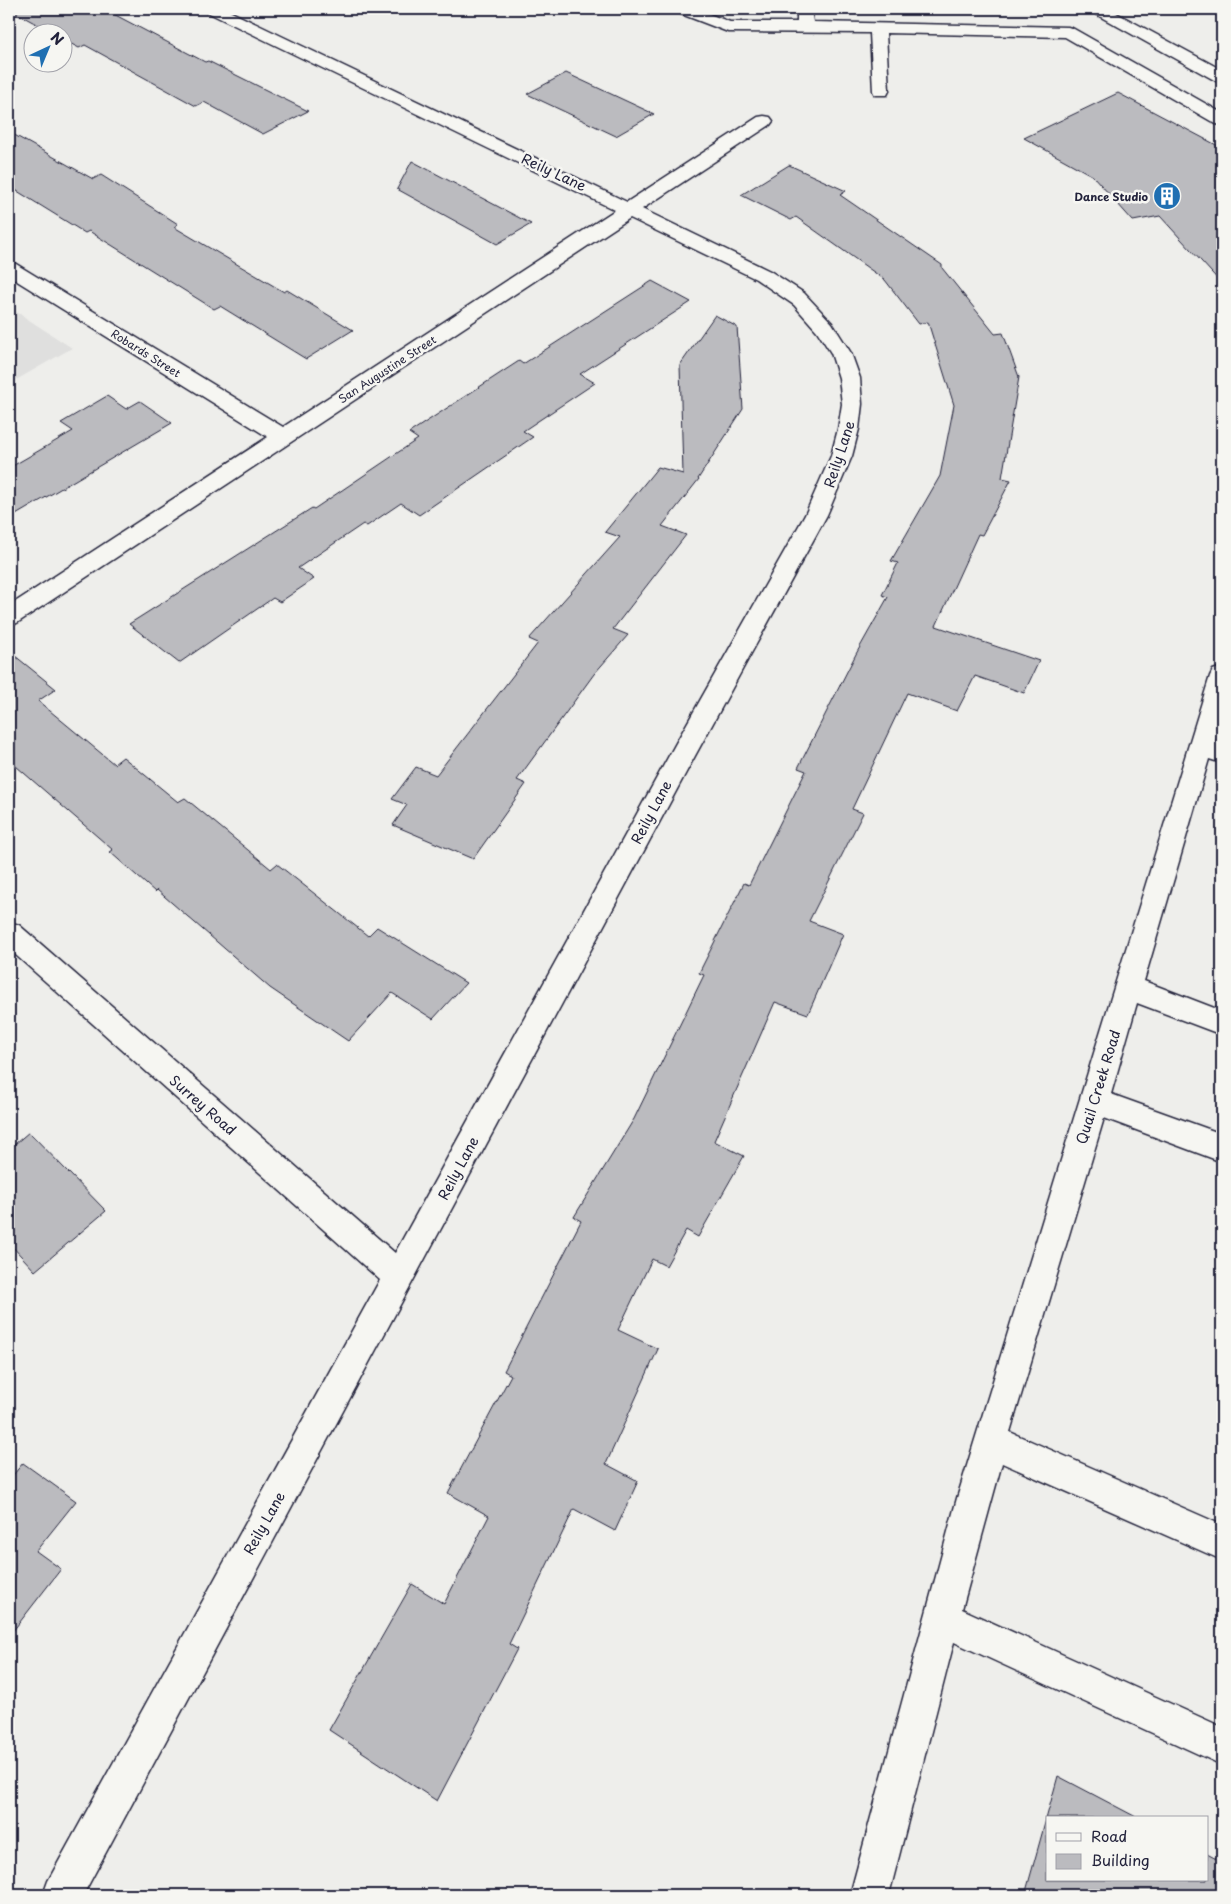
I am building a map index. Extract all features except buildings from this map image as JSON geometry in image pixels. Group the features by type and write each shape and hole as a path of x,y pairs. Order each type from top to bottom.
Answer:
{"street":[{"name":"Reily Lane","path":"62,1895 680,759 816,515 833,480 853,412 851,381 846,363 827,330 799,300 764,275 212,9"},
{"path":"682,9 728,27 1068,32 1222,120"},
{"path":"789,9 799,27"},
{"path":"799,27 804,9"},
{"path":"1098,9 1222,77"},
{"path":"878,28 881,91"},
{"path":"1091,45 1134,28"},
{"name":"San Augustine Street","path":"9,617 764,121"},
{"name":"Robards Street","path":"9,268 283,437"},
{"name":"Quail Creek Road","path":"869,1895 974,1498 991,1441 1128,987 1212,751 1222,676"},
{"name":"Surrey Road","path":"9,933 398,1278"},
{"path":"1128,987 1222,1023"},
{"path":"1094,1101 1222,1148"},
{"path":"991,1441 1222,1543"},
{"path":"942,1618 1222,1746"}],"shaded area":[{"path":"9,307 72,348 9,384"}],"place":[{"name":"Dance Studio","path":"1167,196"}]}
